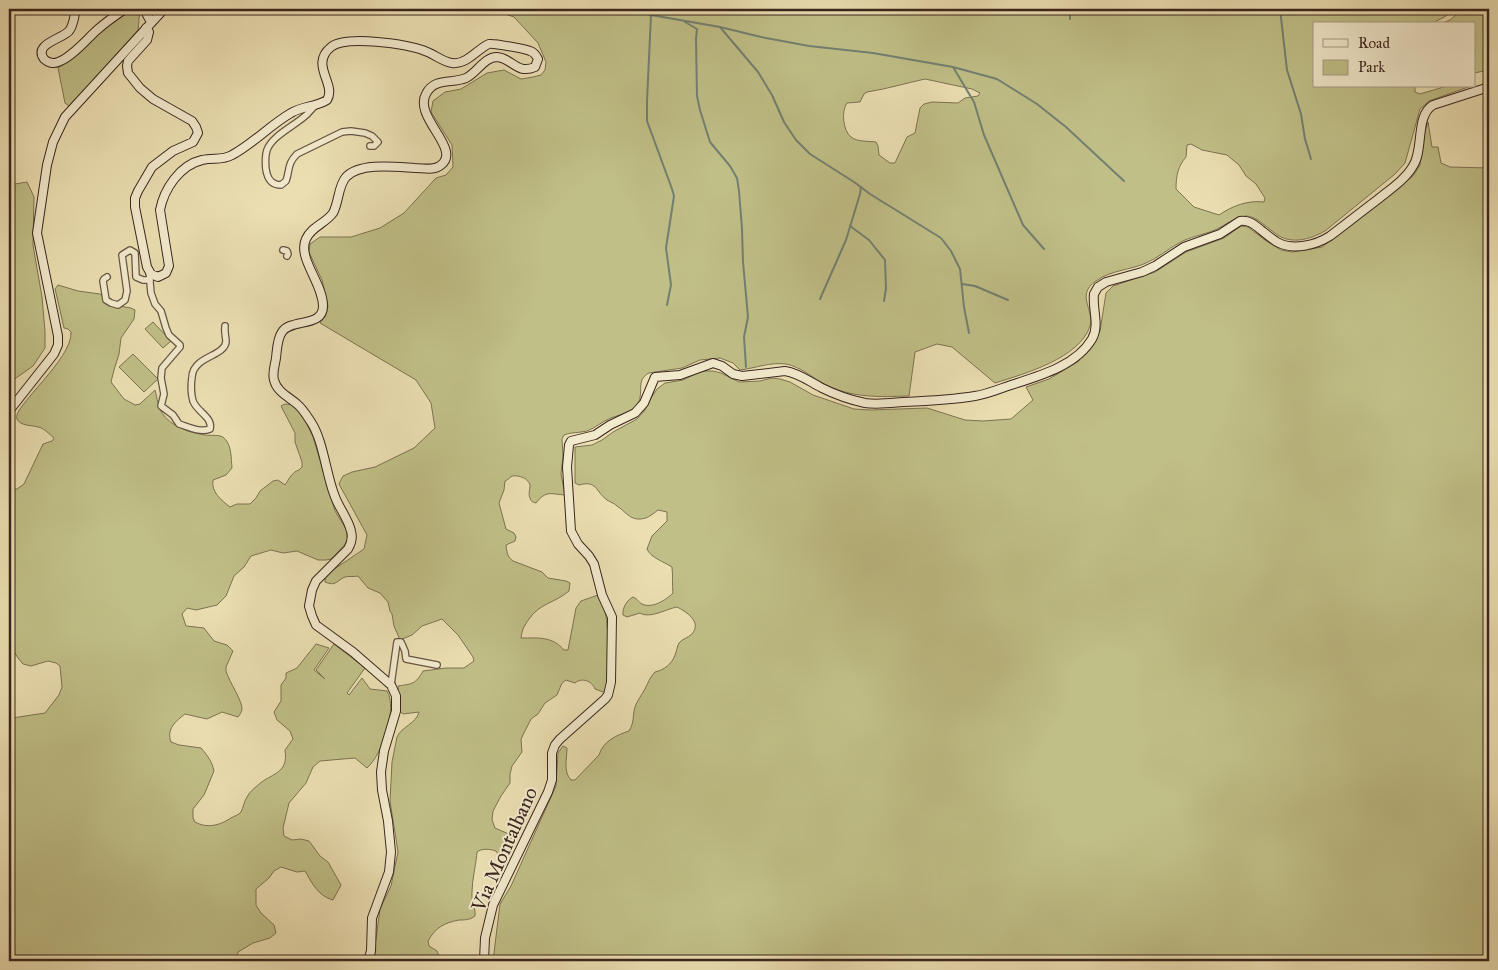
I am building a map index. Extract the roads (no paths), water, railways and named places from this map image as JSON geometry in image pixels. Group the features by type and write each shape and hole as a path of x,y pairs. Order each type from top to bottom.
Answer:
{"street":[{"path":"76,9 70,30 43,48 44,58 49,62 61,61 99,28 125,9"},
{"path":"149,9 147,14 149,25 147,40 128,61 128,73 140,88 154,99 192,121 198,133 193,142 173,151 152,167 138,191 135,207 155,304 161,311 169,334 180,345 162,368 161,373 164,394 161,406 174,415 179,424 200,431 210,430 210,421 200,411 192,396 192,375 194,368 201,361 223,349 226,342 225,326"},
{"path":"9,410 54,354 58,345 55,318 37,233 47,165 53,142 65,117 164,9"},
{"path":"149,271 154,276 160,277 166,274 169,266 160,210 165,193 172,181 195,162 230,156 293,111 327,100 330,95 322,66 323,58 330,48 343,43 386,42 426,51 455,63 463,62 488,45 495,43 530,50 536,55 538,59 535,67 528,70 517,67 504,59 494,57 466,78 443,81 428,90 424,100 427,116 443,141 446,152 445,161 439,167 429,169 371,167 356,171 346,177 333,212 307,236 303,249 320,290 323,302 322,313 311,321 286,328 278,341 274,381 280,390 297,404 314,425 334,497 350,526 352,536 351,545 348,549 314,584 310,611 316,625 353,652 391,685 396,696 396,711 384,751 381,772 391,852 389,872 372,918 371,951 368,961"},
{"name":"Via Montalbano","path":"484,961 485,938 493,905 548,792 552,780 551,760 553,748 560,738 605,699 610,687 612,617 602,595 594,564 578,544 571,531 567,467 569,445 572,441 596,435 610,425 631,416 639,410 647,398 655,377 680,375 713,364 722,366 732,374 742,376 785,371 798,374 824,389 845,398 868,404 977,396 1034,378 1070,361 1092,338 1096,327 1094,294 1102,284 1156,266 1184,247 1220,234 1244,220 1253,223 1277,242 1286,245 1312,245 1321,241 1394,187 1411,170 1417,159 1422,123 1428,108 1489,86"},
{"path":"316,105 274,141 266,151 267,175 274,184 281,185 286,181 288,166 296,154 342,132 351,131 372,136 378,142 374,146 370,146"},
{"path":"107,277 103,281 106,300 118,305 125,300 127,291 122,255 130,250 135,253 136,277 150,280"},
{"path":"283,250 287,251 287,256"},
{"path":"391,685 397,642 402,643 406,659 437,665"}],"waterway":[{"path":"632,9 651,15 720,27 809,46 873,53 953,67 997,79 1037,104 1066,127 1124,181"},
{"path":"1070,9 1070,19"},
{"path":"1280,9 1287,70 1301,114 1305,139 1311,159"},
{"path":"651,15 647,121 674,196 666,248 671,285 667,305"},
{"path":"685,22 697,29 697,96 710,142 730,166 737,178 748,317 744,337 746,367"},
{"path":"720,27 758,72 772,95 784,122 796,140 810,154 941,238 951,251 960,269 969,333"},
{"path":"953,67 974,102 984,135 1023,225 1044,249"},
{"path":"820,299 846,240 861,187"},
{"path":"850,226 869,240 885,260 886,288 884,301"},
{"path":"962,284 975,286 1008,300"}]}
